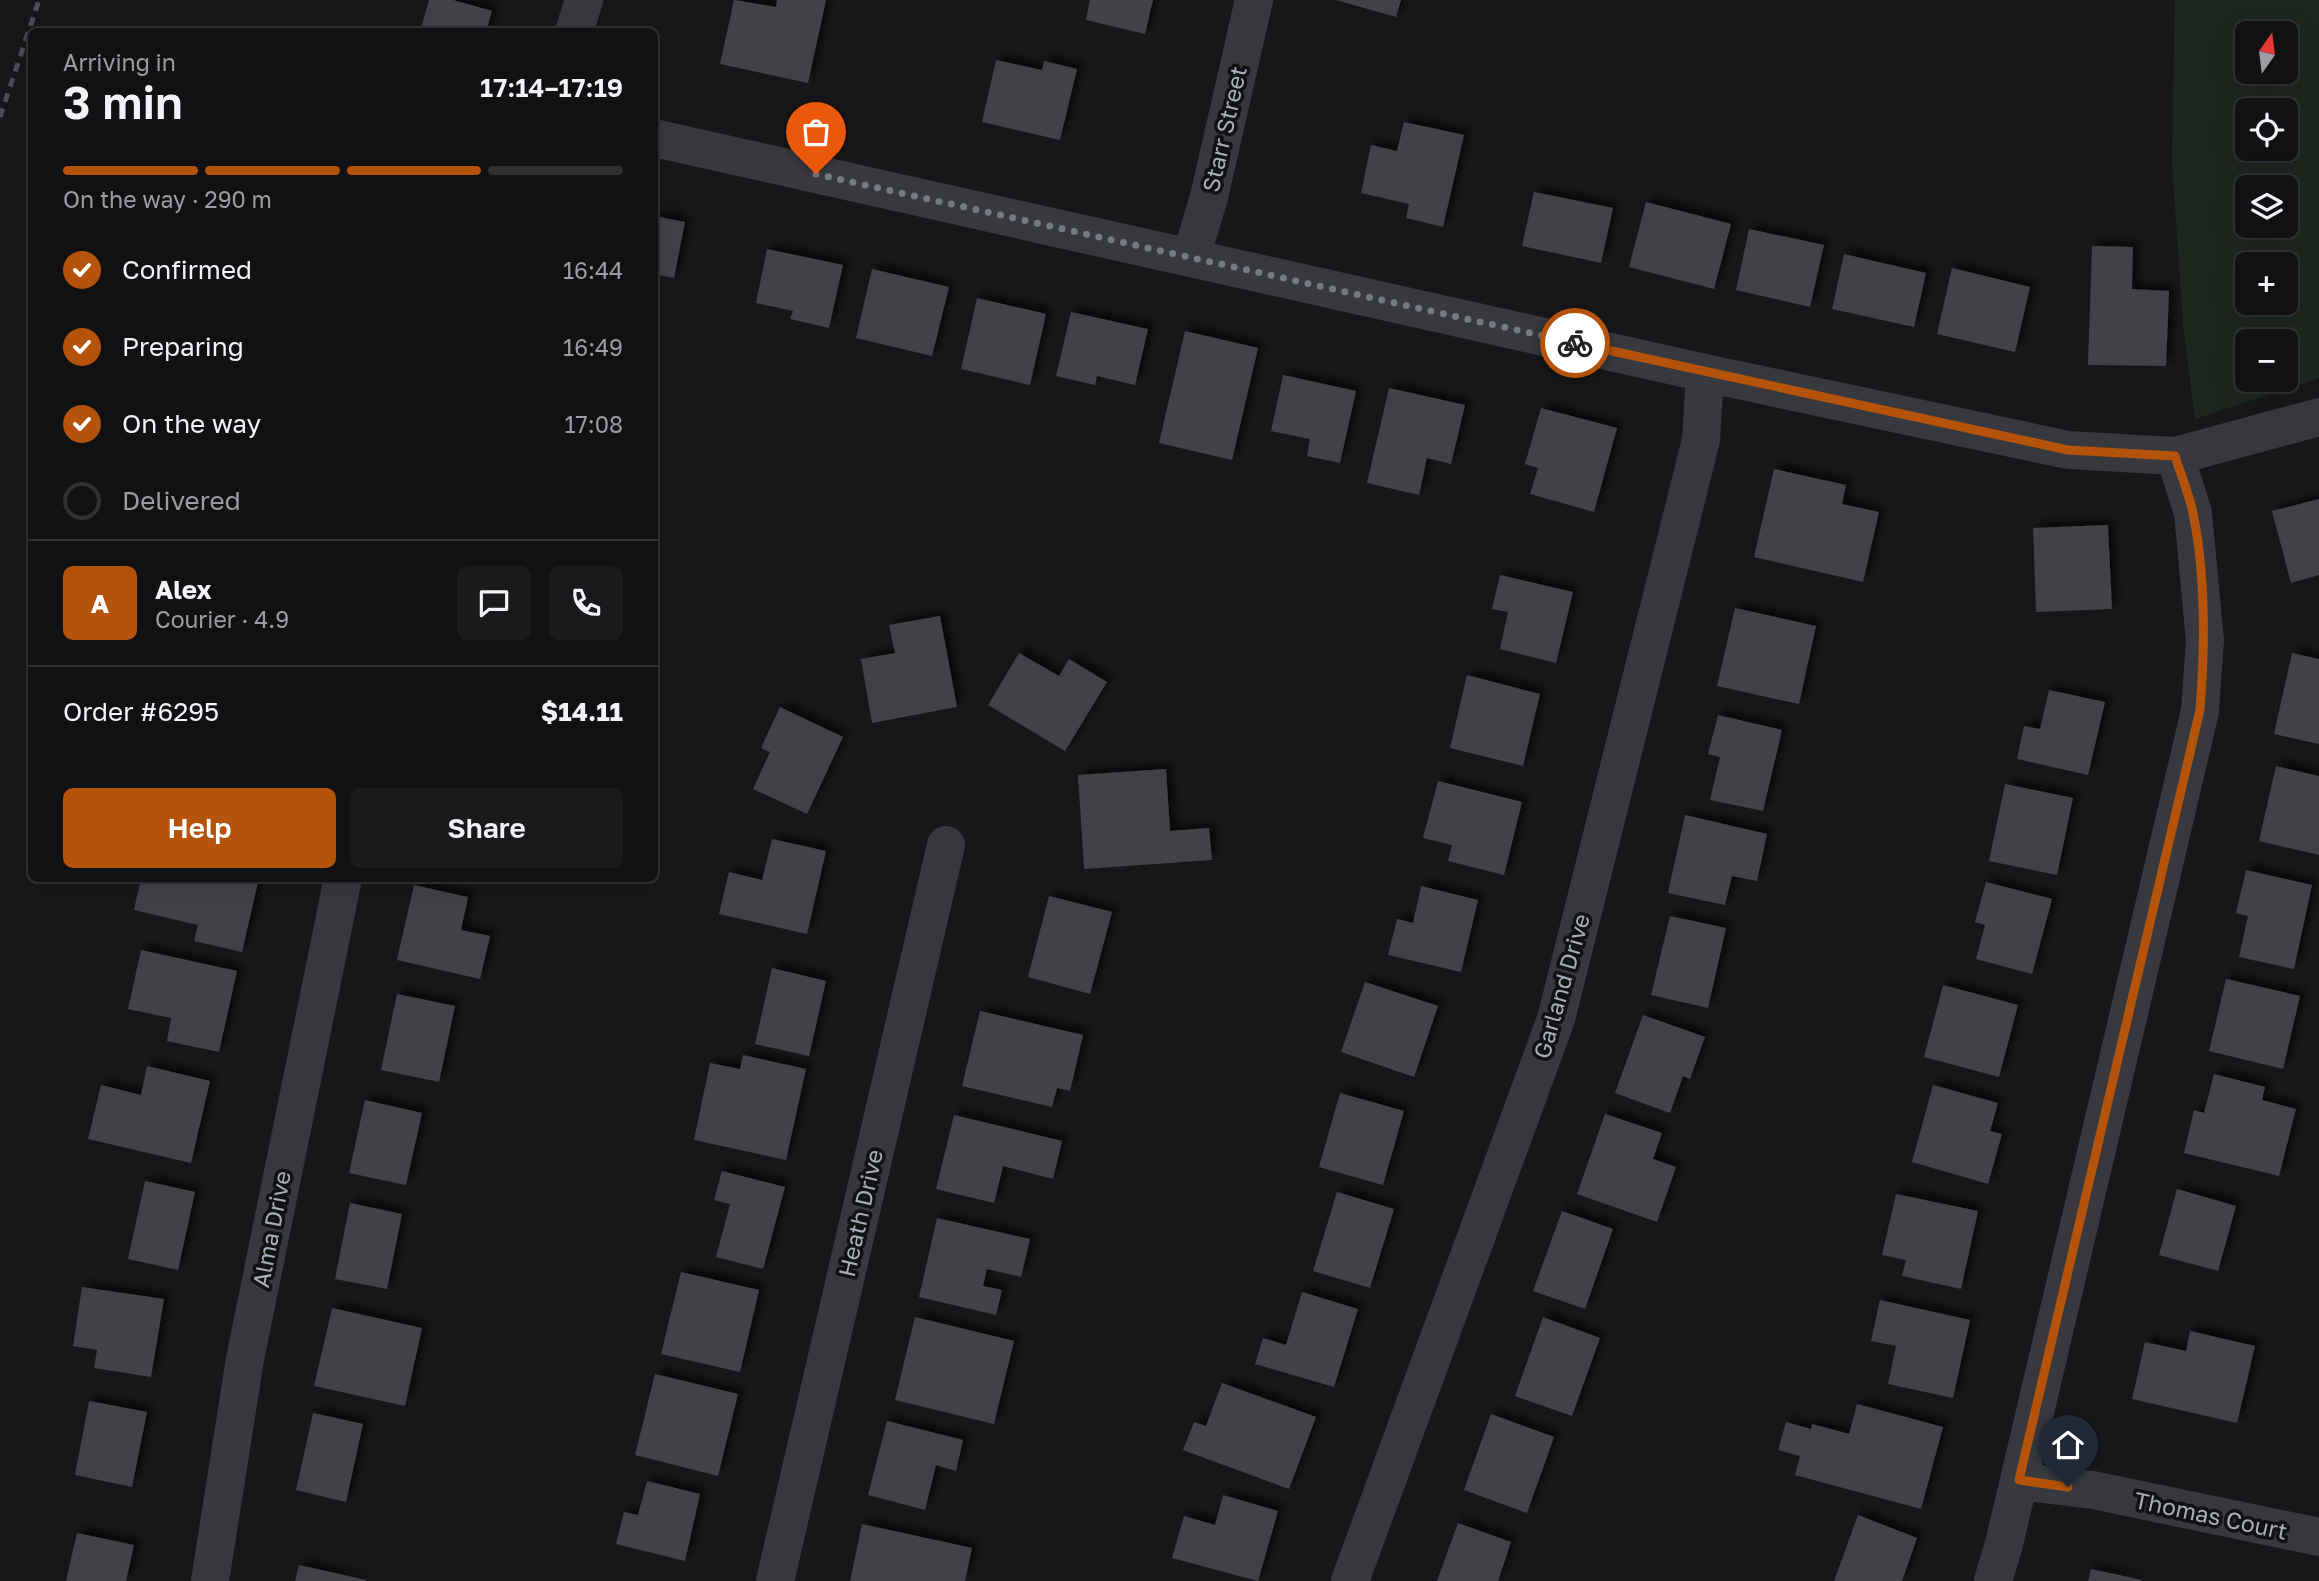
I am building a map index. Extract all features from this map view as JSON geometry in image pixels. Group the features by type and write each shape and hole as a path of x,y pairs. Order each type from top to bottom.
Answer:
{"street":[{"path":"575,28 584,0"},
{"name":"Starr Street","path":"1191,257 1209,197 1254,0"},
{"path":"658,139 1705,373 2068,450 2175,456 2319,417"},
{"name":"Garland Drive","path":"1350,1581 1556,1019 1701,440 1705,373"},
{"path":"1993,1581 2200,710 2205,641 2193,513 2175,456"},
{"name":"Heath Drive","path":"775,1581 946,845"},
{"name":"Alma Drive","path":"210,1581 245,1359 342,882"},
{"name":"Thomas Court","path":"2019,1480 2093,1490 2319,1538"}],"shaded area":[{"path":"2175,0 2319,0 2319,378 2298,385 2298,329 2235,329 2235,392 2277,392 2195,419 2183,323 2172,163"}],"building":[{"path":"429,0 453,0 492,11 487,28 421,28"},
{"path":"734,0 776,7 777,0 826,0 808,83 720,64"},
{"path":"1090,0 1153,0 1145,34 1086,20"},
{"path":"1336,0 1401,0 1396,17"},
{"path":"996,60 1042,70 1044,61 1077,69 1060,140 982,122"},
{"path":"1404,122 1464,135 1443,227 1406,218 1409,204 1361,193 1371,145 1397,151"},
{"path":"1534,192 1613,208 1601,263 1522,246"},
{"path":"1646,202 1731,224 1714,289 1629,267"},
{"path":"658,217 685,222 674,278 658,275"},
{"path":"1749,229 1824,245 1810,307 1736,290"},
{"path":"2092,246 2133,247 2132,289 2169,291 2166,366 2088,365"},
{"path":"767,249 843,265 829,328 790,319 793,311 756,303"},
{"path":"1844,254 1926,273 1914,327 1832,309"},
{"path":"1952,268 2030,287 2015,352 1937,334"},
{"path":"872,269 949,287 932,356 856,338"},
{"path":"977,298 1046,314 1030,385 961,369"},
{"path":"1071,312 1148,329 1135,385 1097,376 1095,385 1056,376"},
{"path":"1185,331 1258,348 1232,460 1159,443"},
{"path":"1283,375 1356,391 1340,463 1307,456 1310,439 1271,431"},
{"path":"1389,388 1465,405 1451,464 1427,458 1419,495 1367,483"},
{"path":"1541,408 1617,428 1594,512 1530,494 1538,468 1525,464"},
{"path":"1774,469 1846,485 1842,504 1879,512 1863,582 1754,557"},
{"path":"2319,499 2319,575 2291,583 2272,511"},
{"path":"2108,525 2112,609 2036,612 2033,528"},
{"path":"1500,575 1573,592 1556,663 1500,649 1508,612 1492,609"},
{"path":"1735,608 1816,626 1799,704 1717,686"},
{"path":"940,616 957,707 872,723 861,659 895,653 889,625"},
{"path":"1019,653 1059,676 1069,659 1107,682 1065,751 988,705"},
{"path":"2292,653 2319,659 2319,744 2274,734"},
{"path":"1467,675 1540,694 1523,766 1450,748"},
{"path":"2049,690 2105,702 2088,775 2017,759 2024,726 2040,729"},
{"path":"780,707 843,737 807,814 753,789 770,752 761,748"},
{"path":"1718,715 1782,730 1763,811 1710,800 1720,757 1708,754"},
{"path":"2276,766 2319,776 2319,855 2259,841"},
{"path":"1166,769 1170,831 1209,828 1212,860 1084,869 1078,775"},
{"path":"1438,781 1522,802 1504,875 1448,861 1452,845 1423,838"},
{"path":"2005,784 2073,798 2057,875 1989,861"},
{"path":"1685,815 1767,834 1757,881 1732,876 1725,905 1668,893"},
{"path":"772,839 826,851 807,934 719,914 729,872 762,880"},
{"path":"2246,870 2312,885 2294,969 2239,957 2248,916 2236,913"},
{"path":"140,882 258,882 242,952 194,941 198,925 134,910"},
{"path":"1986,882 2052,899 2032,974 1976,959 1985,925 1975,922"},
{"path":"414,885 468,897 461,930 490,936 480,979 397,960"},
{"path":"1421,886 1478,900 1461,972 1388,955 1397,919 1413,923"},
{"path":"1049,896 1112,912 1090,994 1028,977"},
{"path":"1670,916 1726,928 1708,1008 1651,995"},
{"path":"141,950 237,971 219,1052 167,1041 171,1018 128,1009"},
{"path":"772,968 826,981 809,1056 755,1044"},
{"path":"2226,979 2300,996 2283,1069 2209,1051"},
{"path":"1365,982 1438,1006 1414,1077 1341,1052"},
{"path":"1943,985 2018,1005 1999,1077 1924,1057"},
{"path":"397,994 455,1006 439,1082 381,1070"},
{"path":"980,1011 1083,1035 1070,1091 1057,1088 1052,1107 962,1086"},
{"path":"1643,1015 1705,1037 1690,1079 1683,1076 1670,1113 1615,1093"},
{"path":"743,1055 806,1069 786,1160 694,1140 710,1063 740,1069"},
{"path":"147,1066 210,1081 191,1163 88,1139 101,1085 141,1095"},
{"path":"2214,1074 2265,1087 2262,1100 2296,1109 2279,1176 2184,1153 2194,1110 2204,1113"},
{"path":"1933,1085 1998,1103 1990,1131 2002,1134 1988,1184 1912,1162"},
{"path":"1340,1093 1404,1111 1383,1185 1319,1167"},
{"path":"365,1100 422,1113 406,1185 349,1173"},
{"path":"1605,1114 1662,1133 1653,1159 1676,1167 1657,1222 1577,1194"},
{"path":"954,1115 1062,1141 1053,1179 1003,1166 994,1203 936,1189"},
{"path":"722,1171 785,1187 763,1269 716,1257 730,1204 714,1200"},
{"path":"145,1181 195,1192 178,1270 128,1259"},
{"path":"2177,1189 2236,1206 2218,1271 2159,1255"},
{"path":"1337,1192 1394,1209 1370,1288 1313,1271"},
{"path":"1896,1194 1978,1211 1961,1289 1902,1276 1906,1260 1882,1255"},
{"path":"350,1203 402,1214 387,1289 335,1279"},
{"path":"1562,1211 1613,1229 1585,1309 1533,1291"},
{"path":"937,1218 1030,1239 1021,1277 987,1269 983,1286 1002,1290 996,1315 919,1297"},
{"path":"681,1272 759,1290 740,1372 661,1354"},
{"path":"82,1287 164,1299 151,1377 94,1368 97,1350 73,1346"},
{"path":"1302,1292 1358,1309 1334,1387 1255,1364 1263,1338 1286,1345"},
{"path":"1880,1300 1970,1320 1953,1398 1888,1384 1896,1346 1871,1341"},
{"path":"332,1308 422,1328 405,1406 314,1386"},
{"path":"915,1317 1014,1341 994,1424 895,1400"},
{"path":"1543,1317 1600,1338 1572,1416 1515,1396"},
{"path":"2190,1331 2255,1346 2237,1423 2132,1399 2145,1342 2186,1351"},
{"path":"655,1374 738,1394 718,1476 635,1455"},
{"path":"1222,1383 1316,1417 1289,1489 1183,1450 1194,1422 1206,1426"},
{"path":"89,1401 147,1412 132,1487 75,1475"},
{"path":"1857,1404 1943,1427 1921,1509 1795,1475 1800,1456 1778,1450 1786,1422 1811,1429 1812,1424 1849,1434"},
{"path":"313,1413 363,1424 346,1502 296,1490"},
{"path":"1491,1414 1554,1437 1527,1513 1464,1490"},
{"path":"887,1421 963,1440 956,1471 936,1465 925,1510 868,1495"},
{"path":"647,1481 700,1494 685,1561 616,1544 624,1512 638,1515"},
{"path":"1223,1495 1278,1511 1258,1581 1172,1558 1184,1516 1215,1525"},
{"path":"1858,1515 1917,1538 1902,1581 1834,1581"},
{"path":"1458,1523 1511,1542 1498,1581 1437,1581"},
{"path":"862,1524 972,1548 965,1581 850,1581"},
{"path":"77,1533 134,1545 126,1581 66,1581"},
{"path":"299,1565 366,1580 366,1581 295,1581"},
{"path":"2091,1569 2142,1580 2088,1581"}],"railway":[{"path":"30,28 39,0"},
{"path":"0,117 28,33"}],"way so far":[{"path":"816,174 1575,343"}],"route":[{"path":"1575,343 2068,450 2114,455 2175,456 2193,513 2205,641 2200,710 2019,1480 2068,1487"}]}
